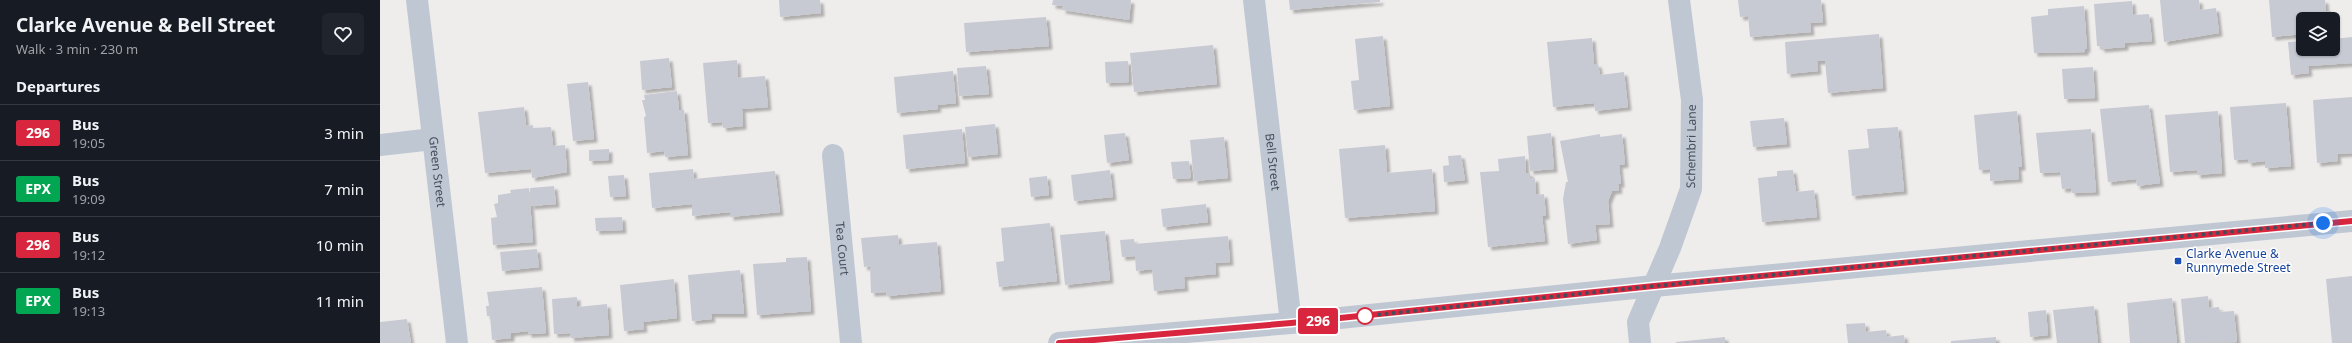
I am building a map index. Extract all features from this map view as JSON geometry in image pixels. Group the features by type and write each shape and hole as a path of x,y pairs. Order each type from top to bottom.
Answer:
{"street":[{"name":"Green Street","path":"417,0 457,343"},
{"name":"Bell Street","path":"1254,0 1291,323"},
{"name":"Schembri Lane","path":"1640,343 1638,322 1670,248 1691,189 1692,100 1679,0"},
{"path":"380,145 433,139"},
{"name":"Tea Court","path":"833,155 852,343"},
{"path":"1059,343 1291,323 1654,286 2352,221"}],"building":[{"path":"779,0 820,0 821,13 780,17"},
{"path":"1053,0 1131,0 1129,20 1062,10 1063,6 1052,5"},
{"path":"1289,0 1380,0 1380,2 1290,10"},
{"path":"1738,0 1821,0 1823,22 1810,23 1811,32 1750,37 1748,16 1740,17"},
{"path":"2160,0 2199,0 2200,10 2216,8 2219,33 2164,42"},
{"path":"2269,0 2325,0 2326,11 2331,12 2296,12 2296,35 2272,37"},
{"path":"2132,1 2133,15 2149,14 2152,41 2125,43 2125,47 2101,49 2101,46 2097,46 2094,4"},
{"path":"2084,6 2087,49 2085,49 2085,52 2034,53 2031,17 2048,15 2048,9"},
{"path":"1046,17 1049,46 966,52 964,23"},
{"path":"1879,34 1883,88 1828,93 1825,61 1817,61 1818,71 1787,74 1785,42"},
{"path":"1383,36 1390,106 1354,110 1351,81 1359,80 1355,39"},
{"path":"2352,37 2352,63 2308,66 2309,73 2291,75 2288,42 2296,41 2296,56 2340,56 2340,38"},
{"path":"1592,38 1594,64 1598,64 1600,75 1624,72 1628,107 1595,111 1594,103 1553,107 1547,42"},
{"path":"1213,45 1217,84 1134,92 1130,53"},
{"path":"669,58 672,87 642,90 640,61"},
{"path":"737,60 738,78 765,76 768,107 742,109 743,126 723,128 722,122 708,123 703,63"},
{"path":"1128,61 1129,82 1106,83 1105,62"},
{"path":"986,66 989,94 959,96 957,68"},
{"path":"2093,67 2095,98 2064,99 2062,69"},
{"path":"953,71 956,103 937,105 938,109 897,113 894,77"},
{"path":"588,82 594,139 573,141 567,84"},
{"path":"677,91 679,110 684,110 688,155 665,157 664,151 647,153 644,117 646,116 642,100 645,100 644,95"},
{"path":"2352,97 2352,153 2337,154 2338,161 2317,163 2313,100"},
{"path":"2286,103 2291,166 2265,168 2265,161 2248,163 2248,159 2234,160 2230,107"},
{"path":"2149,105 2160,183 2137,186 2136,179 2108,182 2100,109"},
{"path":"524,107 526,126 533,125 533,128 551,127 553,146 565,145 567,172 532,178 531,169 485,173 478,112"},
{"path":"2017,111 2022,167 2018,167 2019,179 1990,181 1990,169 1979,170 1974,115"},
{"path":"2218,111 2222,173 2197,175 2197,170 2170,172 2165,115"},
{"path":"1784,118 1787,144 1753,147 1750,121"},
{"path":"995,124 998,154 968,157 965,127"},
{"path":"1898,127 1904,191 1852,196 1848,150 1869,148 1867,129"},
{"path":"962,129 965,163 906,169 903,135"},
{"path":"2091,129 2096,192 2072,193 2071,188 2062,189 2060,172 2040,173 2036,133"},
{"path":"1125,133 1129,160 1107,163 1104,135"},
{"path":"1551,133 1554,169 1530,171 1527,136"},
{"path":"1600,134 1600,137 1622,134 1625,164 1619,165 1621,184 1618,184 1619,190 1612,191 1608,201 1610,224 1595,225 1597,240 1568,244 1563,199 1566,182 1568,182 1560,141"},
{"path":"1224,137 1228,178 1194,181 1190,140"},
{"path":"1385,145 1387,173 1432,169 1435,211 1345,218 1339,149"},
{"path":"609,149 609,160 589,161 589,150"},
{"path":"1461,155 1465,180 1444,182 1443,166 1449,165 1448,156"},
{"path":"1525,156 1526,173 1530,173 1530,179 1535,178 1536,195 1544,194 1546,216 1542,216 1545,241 1488,247 1480,172 1499,171 1498,159"},
{"path":"1189,161 1191,178 1173,179 1171,162"},
{"path":"693,169 694,179 775,171 780,212 730,217 730,212 692,216 692,204 652,208 649,173"},
{"path":"1110,170 1113,197 1074,201 1071,175"},
{"path":"1793,170 1796,192 1814,190 1817,217 1762,222 1758,178 1777,176 1777,171"},
{"path":"624,175 626,196 610,197 608,176"},
{"path":"1047,176 1049,195 1031,197 1029,178"},
{"path":"554,186 556,204 531,206 530,188"},
{"path":"529,188 533,242 493,245 491,218 497,217 494,204 498,203 498,195 511,193 510,190"},
{"path":"1206,204 1208,222 1163,227 1161,209"},
{"path":"622,217 623,230 596,231 595,218"},
{"path":"1050,223 1057,281 999,287 996,262 1004,261 1001,228"},
{"path":"1105,231 1110,280 1065,285 1060,235"},
{"path":"898,235 899,245 937,242 941,291 887,296 886,292 871,293 870,266 864,267 861,238"},
{"path":"1228,236 1230,262 1215,263 1216,274 1184,277 1185,288 1154,291 1152,269 1136,271 1135,256 1122,257 1120,240 1134,239 1134,244"},
{"path":"537,249 539,267 502,271 500,252"},
{"path":"807,257 811,311 757,315 753,264 786,262 786,258"},
{"path":"740,270 744,314 711,314 712,319 692,321 688,275"},
{"path":"2352,276 2352,343 2332,343 2326,279"},
{"path":"674,279 677,318 643,322 644,329 624,331 620,285"},
{"path":"542,287 546,333 528,334 528,331 511,333 511,338 492,340 490,316 487,316 486,306 489,306 487,292"},
{"path":"2208,296 2209,308 2219,307 2220,312 2234,311 2237,342 2185,343 2181,299"},
{"path":"577,297 577,307 607,304 609,335 571,338 570,333 554,334 552,299"},
{"path":"2172,298 2177,343 2130,343 2127,303"},
{"path":"2094,306 2098,343 2057,343 2053,310"},
{"path":"2046,310 2048,335 2030,337 2028,312"},
{"path":"407,319 411,343 380,343 380,322"},
{"path":"1865,323 1866,332 1886,330 1887,337 1904,335 1905,343 1848,343 1846,324"},
{"path":"1725,337 1725,343 1676,343 1676,342"},
{"path":"1996,337 1996,343 1951,343 1951,341"}],"bus line":[{"name":"296","path":"1059,343 1291,323 1654,286 2352,221"}],"place":[{"name":"Clarke Avenue & Runnymede Street","path":"2178,261"}],"route":[{"path":"1365,316 1654,286 2323,223"}]}
